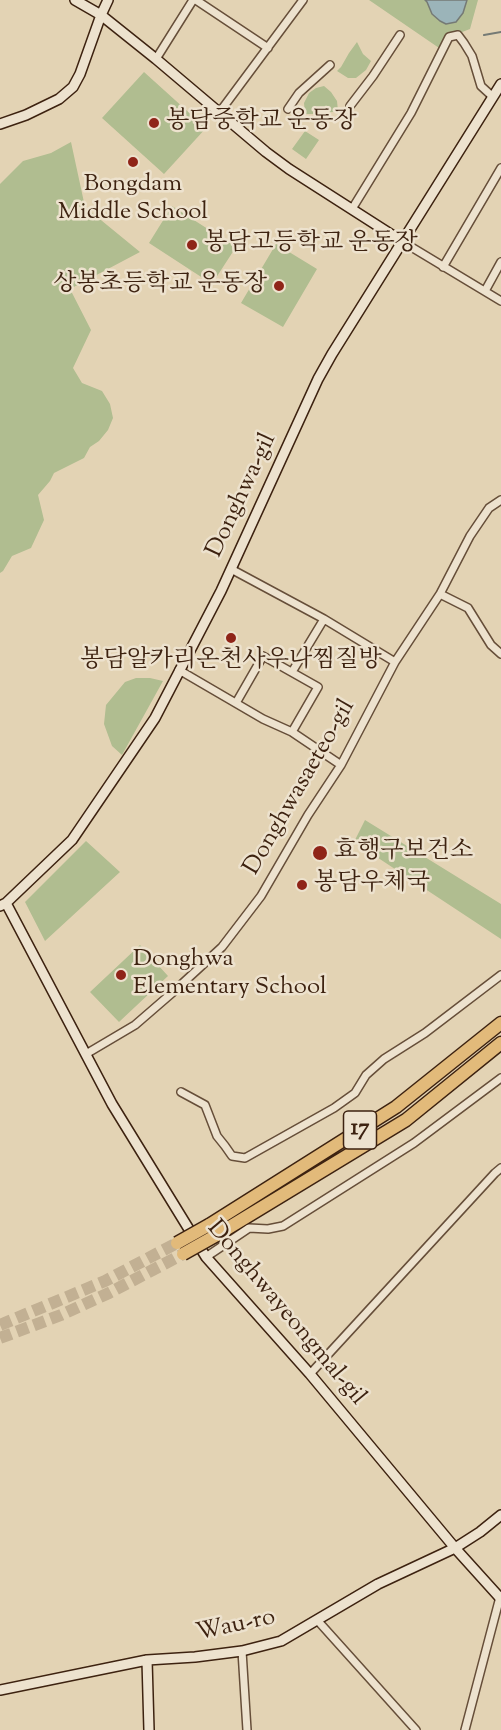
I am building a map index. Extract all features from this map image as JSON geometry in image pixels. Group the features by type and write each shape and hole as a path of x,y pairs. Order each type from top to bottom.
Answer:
{"highway":[{"name":"17","path":"212,1230 396,1107 501,1023"},
{"name":"17","path":"180,1249 406,1120 501,1043"}],"street":[{"path":"75,0 101,15 281,164 501,301"},
{"path":"0,124 26,115 59,99 73,87 108,0"},
{"path":"156,59 194,0 267,48"},
{"path":"219,112 303,0"},
{"path":"350,106 400,35"},
{"path":"352,209 411,113 449,37 458,35 465,43 472,56 481,86 492,98"},
{"path":"288,109 299,93 330,65"},
{"name":"Donghwa-gil","path":"3,904 72,840 155,718 231,569 318,379 501,84"},
{"path":"443,267 498,181 501,168"},
{"path":"484,291 501,262"},
{"name":"Donghwasaeteo-gil","path":"86,1054 135,1025 172,993 222,947 261,896 308,815 341,765 395,662 440,594 470,536 489,508 501,500"},
{"path":"231,569 395,662"},
{"path":"440,594 468,608 491,645 501,654"},
{"path":"292,672 324,620"},
{"path":"236,703 263,656 318,687 292,732"},
{"path":"179,670 263,719 292,732 341,765"},
{"name":"Donghwayeongmal-gil","path":"3,904 112,1104 206,1257 310,1374 454,1548 500,1598"},
{"path":"181,1092 205,1105 217,1136 232,1156 245,1158 355,1094 366,1075 384,1059 425,1033 501,975"},
{"path":"206,1257 249,1228 268,1229 283,1226 414,1143 501,1078"},
{"path":"310,1374 501,1168"},
{"name":"Wau-ro","path":"0,1690 147,1660 242,1651 281,1641 378,1584 454,1548 480,1532 501,1515"},
{"path":"465,1730 500,1598"},
{"path":"318,1621 416,1730"},
{"path":"242,1651 247,1730"},
{"path":"147,1660 149,1730"}],"green space":[{"path":"369,0 478,0 470,29 449,37 442,50"},
{"path":"357,42 363,54 371,61 366,70 356,78 348,78 337,71"},
{"name":"봉담중학교 운동장","path":"144,72 206,128 164,174 102,118"},
{"path":"324,86 337,101 338,111 305,114 304,103 309,93"},
{"path":"305,131 319,140 306,159 292,149"},
{"path":"71,142 85,207 140,252 70,289 91,330 73,368 82,383 102,391 110,404 113,418 108,430 99,441 90,447 84,458 54,473 38,495 44,520 31,548 12,556 0,573 0,184 23,161 51,153"},
{"name":"봉담고등학교 운동장","path":"172,206 236,247 212,284 149,243"},
{"name":"상봉초등학교 운동장","path":"276,244 317,269 283,327 241,303"},
{"path":"136,678 163,681 122,755 112,746 104,724 106,705 125,682"},
{"path":"365,820 501,904 501,939 354,842"},
{"path":"86,841 120,872 45,941 25,902"},
{"path":"140,945 168,976 119,1022 90,992"}],"water":[{"path":"425,0 467,0 463,13 456,22 446,24 432,14"}],"waterway":[{"path":"484,35 501,32"}],"tunnel":[{"path":"0,1325 105,1281 177,1243"},
{"path":"0,1338 61,1315 109,1293 183,1254"}],"place":[{"name":"봉담중학교 운동장","path":"154,123"},
{"name":"Bongdam Middle School","path":"133,162"},
{"name":"봉담고등학교 운동장","path":"192,245"},
{"name":"상봉초등학교 운동장","path":"279,286"},
{"name":"봉담알카리온천사우나찜질방","path":"231,638"},
{"name":"효행구보건소","path":"320,853"},
{"name":"봉담우체국","path":"302,885"},
{"name":"Donghwa Elementary School","path":"121,975"}]}
